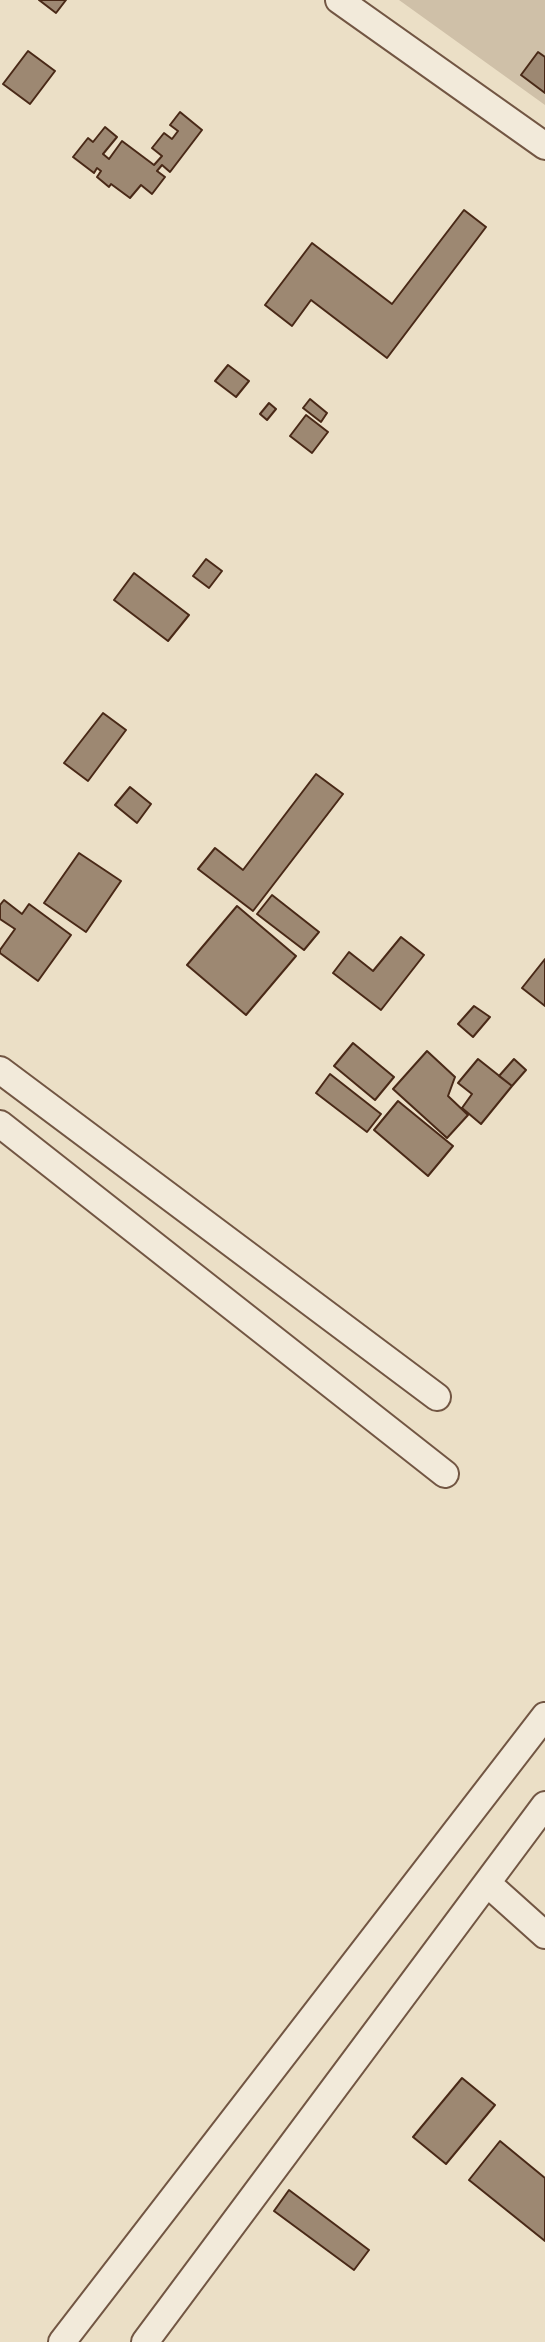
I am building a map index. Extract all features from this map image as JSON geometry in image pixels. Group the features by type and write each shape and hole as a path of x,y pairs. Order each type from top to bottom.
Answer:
{"street":[{"path":"339,0 545,146"},
{"path":"3,1078 437,1397"},
{"path":"0,1124 445,1474"},
{"path":"62,2342 545,1716"},
{"path":"145,2342 545,1805"},
{"path":"487,1883 545,1935"}],"shaded area":[{"path":"399,0 545,0 545,105"}],"building":[{"path":"39,0 66,0 56,13"},
{"path":"28,51 55,71 30,104 3,84"},
{"path":"538,52 545,57 545,93 521,75"},
{"path":"180,112 202,130 170,172 162,165 157,171 165,177 152,194 141,185 130,198 97,177 101,171 97,168 94,173 73,157 88,138 93,142 105,127 117,137 103,154 109,159 122,141 154,165 162,156 152,148 164,133 172,139 178,131 170,125"},
{"path":"464,210 486,227 387,358 311,300 292,326 265,305 312,243 392,304"},
{"path":"228,365 249,381 236,397 215,381"},
{"path":"310,399 327,413 321,422 303,408"},
{"path":"269,403 276,409 267,420 260,414"},
{"path":"306,415 328,432 312,453 290,436"},
{"path":"206,559 222,571 209,588 193,576"},
{"path":"134,573 189,615 168,641 114,600"},
{"path":"103,713 126,730 88,781 64,763"},
{"path":"316,774 343,794 253,911 198,869 215,848 243,870"},
{"path":"130,787 151,804 137,823 115,805"},
{"path":"79,853 121,881 86,932 44,903"},
{"path":"272,895 319,932 304,950 257,914"},
{"path":"4,900 22,914 29,904 71,935 38,981 0,953 15,929 0,919 0,905"},
{"path":"237,906 296,956 246,1015 187,965"},
{"path":"401,937 424,955 381,1010 333,973 349,952 373,971"},
{"path":"545,959 545,1006 522,988"},
{"path":"474,1006 490,1017 473,1037 458,1024"},
{"path":"353,1043 394,1077 375,1100 334,1066"},
{"path":"427,1051 455,1077 448,1096 468,1115 447,1138 393,1089"},
{"path":"478,1059 512,1086 481,1124 462,1108 472,1094 458,1083"},
{"path":"514,1059 526,1070 512,1086 499,1076"},
{"path":"330,1074 381,1114 367,1132 316,1093"},
{"path":"398,1101 453,1146 428,1176 374,1130"},
{"path":"462,2078 495,2105 446,2164 413,2137"},
{"path":"500,2141 545,2178 545,2241 469,2180"},
{"path":"289,2190 369,2250 354,2270 274,2211"}]}
